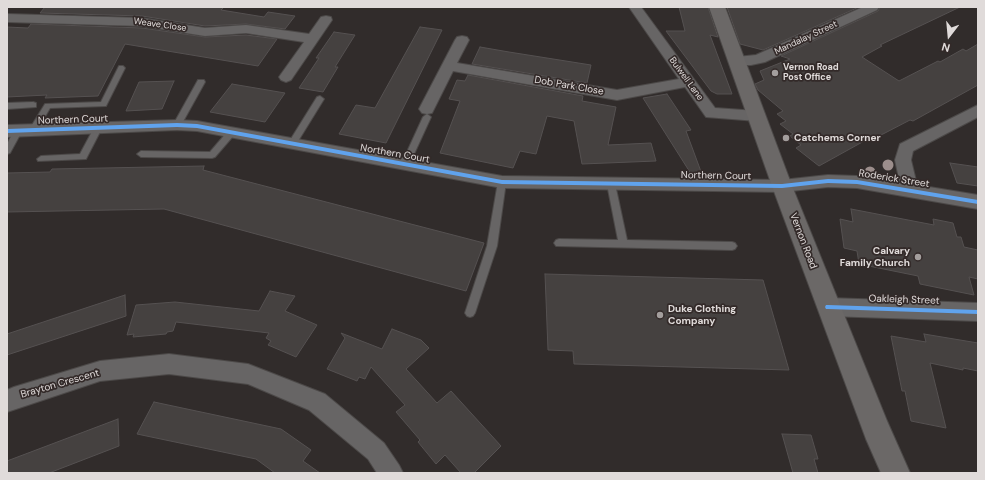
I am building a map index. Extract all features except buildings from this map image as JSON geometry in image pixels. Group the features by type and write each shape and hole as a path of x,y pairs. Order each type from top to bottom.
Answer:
{"main road":[{"name":"Vernon Road","path":"717,7 756,116 828,307 876,429 896,473"}],"street":[{"path":"7,12 13,7"},
{"path":"83,20 92,7"},
{"name":"Bulwell Lane","path":"635,7 711,113 756,116"},
{"name":"Mandalay Street","path":"737,61 751,61 760,59 873,7"},
{"name":"Weave Close","path":"7,18 142,22 205,32 246,29 313,39"},
{"path":"286,77 326,20"},
{"path":"427,113 462,40"},
{"name":"Dob Park Close","path":"449,66 618,95 688,82"},
{"path":"910,191 903,160 906,148 978,110"},
{"name":"Northern Court","path":"19,131 177,125 197,126 502,182 782,186"},
{"name":"Roderick Street","path":"782,186 828,182 857,182 978,202"},
{"name":"Oakleigh Street","path":"828,307 978,312"},
{"name":"Brayton Crescent","path":"7,401 100,371 169,364 248,374 317,402 376,451 391,473"}],"lane":[{"path":"7,151 19,131 48,106 103,104 121,68"},
{"path":"177,125 201,82"},
{"path":"292,144 320,99"},
{"path":"7,106 33,105"},
{"path":"405,165 427,113"},
{"path":"41,159 83,157 98,128"},
{"path":"141,154 212,155 231,133"},
{"path":"470,313 492,246 502,182"},
{"path":"611,184 623,244"},
{"path":"559,243 732,246"}],"cycle path":[{"path":"7,131 177,125 197,126 502,182 782,186 828,181 857,182 978,202"},
{"path":"828,307 978,312"}],"place":[{"name":"Vernon Road Post Office","path":"775,73"},
{"name":"Catchems Corner","path":"786,138"},
{"name":"Calvary Family Church","path":"918,257"},
{"name":"Duke Clothing Company","path":"660,315"}]}
